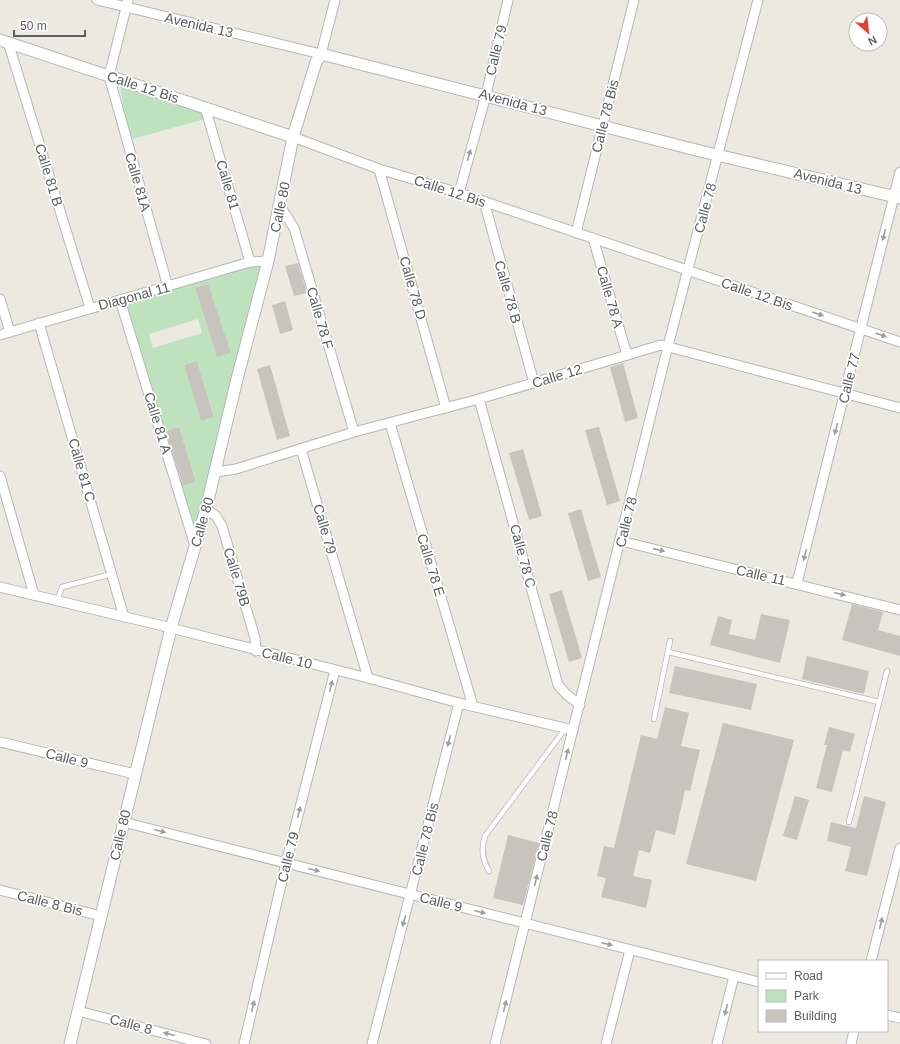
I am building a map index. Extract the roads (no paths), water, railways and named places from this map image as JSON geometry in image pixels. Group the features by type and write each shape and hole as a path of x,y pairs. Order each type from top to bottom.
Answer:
{"street":[{"name":"Avenida 13","path":"97,0 127,4 602,126 897,198"},
{"name":"Calle 80","path":"70,1044 171,628 206,509 268,261 293,137 316,62 321,54 335,0"},
{"name":"Calle 79","path":"459,193 486,95 508,0"},
{"name":"Calle 78 Bis","path":"576,232 634,0"},
{"name":"Calle 78","path":"495,1044 570,729 580,705 668,346 719,155 758,0"},
{"path":"109,76 127,4"},
{"name":"Calle 12 Bis","path":"4,41 205,107 379,168 484,201 900,342"},
{"name":"Calle 81 B","path":"4,41 90,308"},
{"name":"Calle 81A","path":"109,76 168,287"},
{"name":"Calle 81","path":"205,107 250,262"},
{"name":"Calle 78 D","path":"379,168 446,408"},
{"name":"Calle 77","path":"798,583 861,329 897,198 900,172"},
{"name":"Calle 78 B","path":"484,201 534,383"},
{"name":"Calle 78 F","path":"280,206 294,228 354,432"},
{"name":"Calle 78 A","path":"593,238 627,355"},
{"name":"Diagonal 11","path":"0,335 250,262 268,261"},
{"path":"0,299 10,332"},
{"name":"Calle 81 A","path":"120,300 195,546"},
{"name":"Calle 81 C","path":"39,323 124,617"},
{"name":"Calle 12","path":"215,472 236,469 354,432 479,399 661,345 845,392 900,408"},
{"name":"Calle 78 C","path":"479,399 558,685 566,694 580,705"},
{"name":"Calle 78 E","path":"390,423 473,706"},
{"name":"Calle 79","path":"301,449 368,678"},
{"path":"0,476 34,595"},
{"name":"Calle 79B","path":"206,509 216,516 222,526 255,638 256,651"},
{"name":"Calle 11","path":"621,541 798,583 900,610"},
{"name":"Calle 10","path":"0,587 171,628 256,651 368,678 459,703 570,729"},
{"name":"Calle 79","path":"244,1044 286,863 335,670"},
{"name":"Calle 78 Bis","path":"372,1044 459,703"},
{"name":"Calle 9","path":"0,742 135,774"},
{"name":"Calle 9","path":"123,822 758,982"},
{"path":"871,960 900,848"},
{"name":"Calle 8 Bis","path":"0,890 101,916"},
{"path":"606,1044 630,950"},
{"path":"718,1044 734,976"},
{"name":"Calle 8","path":"78,1011 206,1044"},
{"path":"888,1015 900,1018"},
{"path":"851,1044 854,1032"}],"lane":[{"path":"57,601 62,587 112,574"},
{"path":"654,719 670,641"},
{"path":"668,652 880,702"},
{"path":"848,822 887,671"},
{"path":"489,871 484,863 482,853 485,836 570,729"}]}
